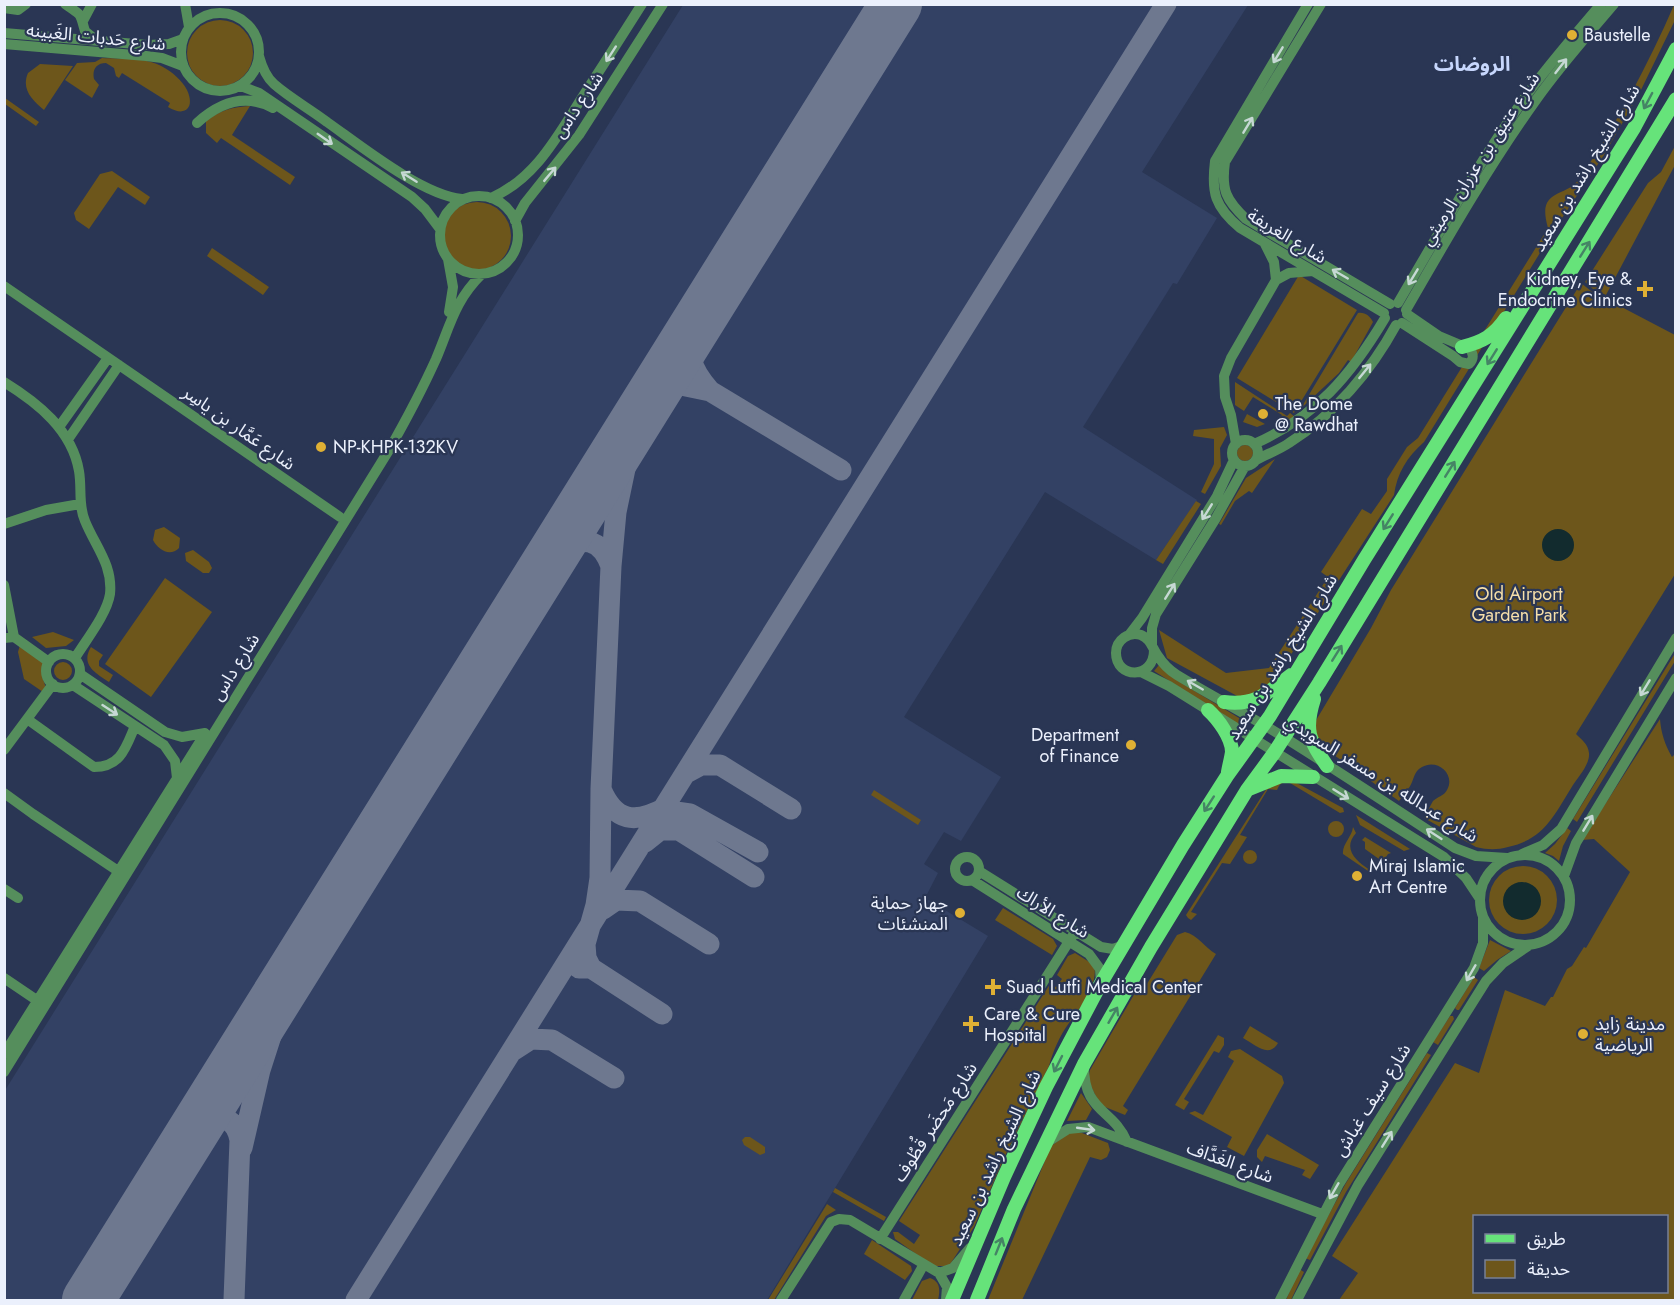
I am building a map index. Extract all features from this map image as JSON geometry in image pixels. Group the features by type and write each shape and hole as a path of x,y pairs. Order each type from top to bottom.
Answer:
{"main road":[{"name":"شارع الشيخ راشد بن سعيد","path":"952,1300 977,1238 1046,1087 1101,983 1182,844 1263,725 1634,128 1676,50"},
{"path":"977,1300 1014,1209 1084,1064 1156,939 1247,790 1319,683 1676,99"},
{"path":"1461,347 1492,336 1533,277 1558,251"},
{"path":"1224,702 1241,704 1252,702 1296,672"},
{"path":"1319,683 1308,725 1312,744 1327,766"},
{"path":"1208,710 1219,723 1231,747 1227,776"},
{"path":"1247,790 1281,776 1313,777"}],"street":[{"path":"4,8 13,10 26,4"},
{"path":"83,21 92,4"},
{"path":"185,4 189,27"},
{"name":"شارع داس","path":"492,198 514,186 529,173 550,148 642,4"},
{"name":"شارع داس","path":"515,221 525,203 579,135 663,4"},
{"name":"شارع الغريفة","path":"1308,4 1215,161 1212,181 1216,199 1225,215 1240,228 1314,271 1396,314 1438,336 1470,349 1473,353 1473,360 1470,364 1460,362 1396,314 1246,219 1233,206 1226,194 1223,179 1225,162 1321,4"},
{"name":"شارع عتيق بن عزران الرميثي","path":"1256,460 1289,443 1321,419 1347,394 1383,349 1396,314 1496,141 1526,96 1601,4"},
{"name":"شارع عتيق بن عزران الرميثي","path":"1252,442 1282,432 1314,408 1337,385 1396,314 1460,218 1511,135 1565,60 1614,4"},
{"path":"67,6 79,13 85,32 97,40"},
{"path":"67,6 76,22 70,38"},
{"path":"259,56 253,74 241,86 224,92 207,90 195,83 183,66 181,53 183,39 189,27 216,8 232,14 249,25 258,43 263,69 274,84 335,127 428,189 462,199 480,195 503,204 515,221 517,240 513,253 501,267 482,274 464,271 448,259 442,248 440,229 447,211 462,199"},
{"name":"شارع حَدبات الغَبينه","path":"4,33 163,45 183,39"},
{"name":"شارع حَدبات الغَبينه","path":"4,44 146,56 170,60 183,66"},
{"path":"241,86 259,93 412,197 425,209 440,229"},
{"path":"197,123 216,108 241,100 267,105 300,121"},
{"path":"1264,242 1272,257 1276,280"},
{"name":"شارع داس","path":"4,1054 397,424 421,378 451,305 453,287 448,259"},
{"path":"1236,444 1225,397 1224,376 1230,358 1276,280 1289,273 1314,271"},
{"name":"شارع داس","path":"4,1072 393,442 426,380 458,304 482,274"},
{"name":"شارع عَمَّار بن ياسِر","path":"4,286 340,517"},
{"path":"59,427 108,358"},
{"path":"69,438 119,365"},
{"path":"4,382 39,408 69,438 79,470 80,504 85,521 109,569 110,594 107,607 75,658"},
{"path":"78,403 80,409 88,410"},
{"path":"1231,415 1258,450 1256,460 1245,466 1216,518 1156,614 1152,628 1151,664 1141,672 1126,670 1118,662 1117,646 1142,618 1217,496 1234,460"},
{"path":"1245,466 1234,460 1232,452 1236,444 1242,440 1252,442"},
{"path":"4,524 46,510 80,504"},
{"path":"4,585 9,638 49,662"},
{"path":"1129,635 1140,635 1153,648"},
{"path":"1522,854 1544,860 1557,868 1564,876 1570,899 1564,923 1548,940 1528,946 1504,941 1491,931 1483,917 1480,899 1485,878 1495,866 1507,858 1543,844 1561,829 1676,638"},
{"name":"شارع عبدالله بن مسفر السويدي","path":"1153,648 1170,670 1284,738 1455,848 1476,856 1507,858"},
{"path":"60,654 75,658 80,674 72,685 64,688 53,684 47,675 49,662 60,654"},
{"name":"شارع عبدالله بن مسفر السويدي","path":"1141,672 1208,710 1452,863 1466,878 1480,899"},
{"path":"80,674 136,721"},
{"path":"1564,876 1576,843 1676,678"},
{"path":"4,750 53,684"},
{"path":"72,685 162,737 177,768 177,778"},
{"path":"27,719 94,767 107,767 117,760 126,748 136,721"},
{"path":"162,737 182,737 205,733"},
{"path":"4,793 118,871"},
{"name":"شارع الأراك","path":"975,876 1072,937 1096,961 1101,973 1101,983"},
{"path":"4,889 18,898"},
{"name":"شارع سيف غباش","path":"1280,1300 1322,1214 1356,1155 1478,960 1484,934 1483,917"},
{"name":"شارع الأراك","path":"1072,937 1113,949 1124,945"},
{"name":"شارع مَحضَر قُطُوف","path":"880,1239 1072,937"},
{"name":"شارع سيف غباش","path":"1297,1300 1353,1194 1493,972 1528,946"},
{"path":"4,978 38,1001"},
{"path":"1444,1016 1455,1013 1460,1023"},
{"path":"1084,1064 1085,1081 1091,1099 1122,1132 1127,1142"},
{"name":"شارع الغَدَّاف","path":"1046,1143 1068,1129 1083,1127 1322,1214"},
{"path":"781,1300 831,1222 839,1219 850,1220 939,1273 947,1287 946,1300"},
{"path":"939,1273 956,1266 977,1238"},
{"path":"904,1300 924,1264"}],"shaded area":[{"path":"683,5 1248,5 1142,172 1217,218 1177,284 1173,283 1083,427 1197,500 1156,560 1045,492 904,717 1001,777 961,841 944,832 924,864 938,873 925,898 988,936 767,1300 5,1300 4,1092"},
{"path":"1558,529 1570,533 1574,545 1570,557 1558,561 1546,557 1542,545 1546,533"},
{"path":"1522,882 1529,883 1535,888 1540,894 1540,908 1535,914 1529,919 1522,920 1515,919 1509,914 1504,908 1503,901 1504,894 1509,888 1515,883"}],"green space":[{"path":"1674,5 1675,20 1640,92 1604,155 1554,230 1424,442 1404,466 1394,495 1270,687 1262,694 1239,697 1167,658 1159,630 1226,673 1269,668 1328,577 1321,572 1362,509 1371,514 1387,491 1387,479 1407,447 1418,438 1548,228 1545,215 1549,200 1580,178 1607,136 1643,72"},
{"path":"220,20 233,23 243,30 250,40 253,53 250,66 243,76 233,83 220,86 207,83 197,76 190,66 187,53 190,40 197,30 207,23"},
{"path":"102,58 141,60 163,67 185,86 190,101 189,106 184,111 168,107 170,103 122,73 119,78 116,76 114,68 106,63 100,64 94,70 94,79 99,85 92,98 65,80 77,63 95,62"},
{"path":"40,64 73,66 44,110 29,94 26,84 28,73"},
{"path":"5,98 39,122 36,126 5,104"},
{"path":"250,106 232,135 295,177 290,185 221,138 217,143 206,133 206,121 211,117 227,110"},
{"path":"1675,146 1675,165 1606,295 1593,289 1585,282 1648,183 1661,172"},
{"path":"112,171 150,197 145,205 118,187 89,229 76,220 74,213 100,174"},
{"path":"484,202 496,208 505,217 511,229 509,249 501,260 484,270 470,270 453,260 445,249 443,229 453,212 464,204"},
{"path":"212,248 269,287 263,295 207,256"},
{"path":"1299,275 1357,310 1294,413 1237,378"},
{"name":"Old Airport Garden Park","path":"1581,283 1591,291 1675,335 1675,574 1576,734 1587,747 1588,761 1554,816 1540,832 1521,843 1500,849 1480,848 1424,818 1433,801 1447,790 1449,778 1444,769 1428,765 1420,769 1399,801 1324,748 1316,736 1315,722 1391,590"},
{"path":"1358,313 1367,315 1373,322 1351,362 1348,360 1339,373 1294,415 1301,408"},
{"path":"1235,382 1287,416 1290,413 1295,417 1280,425 1277,424 1282,415 1253,397 1244,411 1235,405"},
{"path":"1247,414 1265,424 1257,427 1243,422"},
{"path":"1224,427 1227,435 1220,448 1221,466 1205,494 1201,492 1214,464 1214,439 1193,436 1194,430"},
{"path":"1242,445 1248,445 1253,453 1251,459 1242,461 1237,456 1237,450"},
{"path":"1275,459 1252,493 1249,491 1235,501 1221,525 1219,524 1246,478"},
{"path":"1196,501 1201,504 1163,564 1156,560"},
{"path":"164,527 180,538 179,548 176,551 164,551 153,540 155,530"},
{"path":"193,550 209,562 212,568 209,573 203,573 186,561 185,553"},
{"path":"165,578 212,612 151,697 105,664"},
{"path":"53,632 74,640 66,646 46,648 32,637"},
{"path":"20,645 44,663 42,676 46,688 43,692 24,679 18,652"},
{"path":"91,647 103,655 99,666 113,675 109,682 88,664 88,653"},
{"path":"1674,655 1675,661 1577,822 1573,819"},
{"path":"63,662 69,665 72,671 69,677 63,680 57,677 54,671 57,665"},
{"path":"1159,665 1178,681 1244,721 1240,726 1154,671"},
{"name":"مدينة زايد الرياضية","path":"1660,719 1667,748 1672,757 1676,753 1675,1300 1339,1300 1358,1273 1332,1256 1455,1063 1479,1073 1505,990 1545,1006 1553,997 1567,969 1572,966 1584,947 1586,948 1630,872 1594,839 1582,840"},
{"path":"1291,780 1343,808 1344,812 1340,813 1290,783 1282,784 1277,790 1268,789 1240,835 1247,837 1230,864 1222,863 1191,912 1197,914 1191,920 1188,918 1186,915 1267,788 1270,785"},
{"path":"874,790 921,820 918,825 871,795"},
{"path":"1356,815 1410,849 1404,851 1360,825"},
{"path":"1336,821 1342,823 1344,829 1342,835 1336,837 1330,835 1328,829 1330,823"},
{"path":"1353,827 1356,833 1350,844 1352,854 1370,870 1380,867 1376,871 1368,871 1343,854"},
{"path":"1567,828 1571,831 1563,846 1559,861 1545,853"},
{"path":"1365,837 1391,853 1380,866 1379,859 1365,849 1365,842 1362,840"},
{"path":"1247,850 1253,850 1257,857 1253,864 1247,864 1243,860 1243,854"},
{"path":"1516,866 1530,866 1542,871 1552,881 1557,900 1552,919 1542,929 1530,934 1516,934 1504,929 1494,919 1489,907 1489,893 1494,881 1504,871"},
{"path":"1003,908 1053,939 1057,946 1052,955 995,920"},
{"path":"1185,932 1194,936 1216,954 1123,1106 1128,1110 1125,1115 1100,1105 1088,1080 1090,1070 1135,993 1142,992 1177,935"},
{"path":"1490,940 1511,951 1484,971 1479,968"},
{"path":"1075,953 1094,965 1095,973 1091,988 1060,1038 974,1227 949,1266 933,1266 895,1239 893,1232 898,1232 914,1244 920,1235 899,1221 1050,984 1056,987 1062,979 1057,975 1068,956"},
{"path":"1474,977 1478,980 1457,1010 1455,1008"},
{"path":"1450,1016 1454,1019 1438,1045 1433,1042"},
{"path":"1250,1026 1278,1043 1270,1050 1261,1049 1243,1038"},
{"path":"1218,1035 1224,1038 1224,1045 1219,1053 1214,1051 1184,1099 1189,1102 1184,1110 1175,1105"},
{"path":"1240,1049 1282,1076 1284,1083 1244,1156 1227,1147 1232,1137 1189,1113 1195,1111 1203,1115 1234,1061 1228,1057 1231,1051"},
{"path":"1427,1053 1431,1055 1346,1192 1310,1260 1305,1258 1346,1183"},
{"path":"1081,1093 1092,1109 1086,1120 1067,1121"},
{"path":"1069,1133 1082,1133 1108,1143 1110,1150 1107,1157 1101,1160 1090,1157 1022,1300 988,1300 1051,1146"},
{"path":"1267,1134 1319,1165 1310,1179 1302,1175 1305,1170 1265,1156 1262,1162 1257,1157 1257,1150"},
{"path":"750,1137 765,1147 765,1153 760,1155 744,1145 742,1140"},
{"path":"835,1188 886,1217 884,1221 833,1192"},
{"path":"827,1204 836,1210 826,1216 774,1300 768,1300"},
{"path":"872,1240 911,1266 912,1271 905,1280 864,1254"},
{"path":"1299,1269 1304,1272 1291,1300 1286,1300"},
{"path":"930,1278 938,1284 938,1300 912,1300 922,1281"}],"taxiway":[{"path":"356,1300 1166,4"},
{"path":"697,323 691,343 692,360 698,375 710,391"},
{"path":"591,968 586,958 585,944 596,905 600,878 601,789 611,566 616,512 626,464 647,405 663,390 672,386 681,385 710,391 841,470"},
{"path":"557,549 583,541 590,542 602,549 611,566"},
{"path":"688,772 701,765 720,765 791,809"},
{"path":"601,789 613,808 619,814 627,817 644,816 665,808"},
{"path":"657,820 664,815 676,812 690,814 758,852"},
{"path":"645,842 660,830 679,830 754,877"},
{"path":"603,909 616,900 640,901 709,944"},
{"path":"242,1148 260,1070 278,1014 311,943"},
{"path":"579,968 591,968 662,1014"},
{"path":"514,1050 531,1039 552,1040 614,1078"},
{"path":"190,1138 209,1122 226,1119 234,1125 239,1136 234,1300"}],"runway":[{"path":"88,1300 896,4"}],"place":[{"name":"Baustelle","path":"1572,35"},
{"name":"Kidney, Eye & Endocrine Clinics","path":"1645,289"},
{"name":"The Dome @ Rawdhat","path":"1263,414"},
{"name":"NP-KHPK-132KV","path":"321,447"},
{"name":"Department of Finance","path":"1131,745"},
{"name":"Miraj Islamic Art Centre","path":"1357,876"},
{"name":"جهاز حماية المنشئات","path":"960,913"},
{"name":"Suad Lutfi Medical Center","path":"993,987"},
{"name":"Care & Cure Hospital","path":"971,1024"},
{"name":"مدينة زايد الرياضية","path":"1583,1034"}],"district":[{"name":"الروضات","path":"1472,64"}]}
